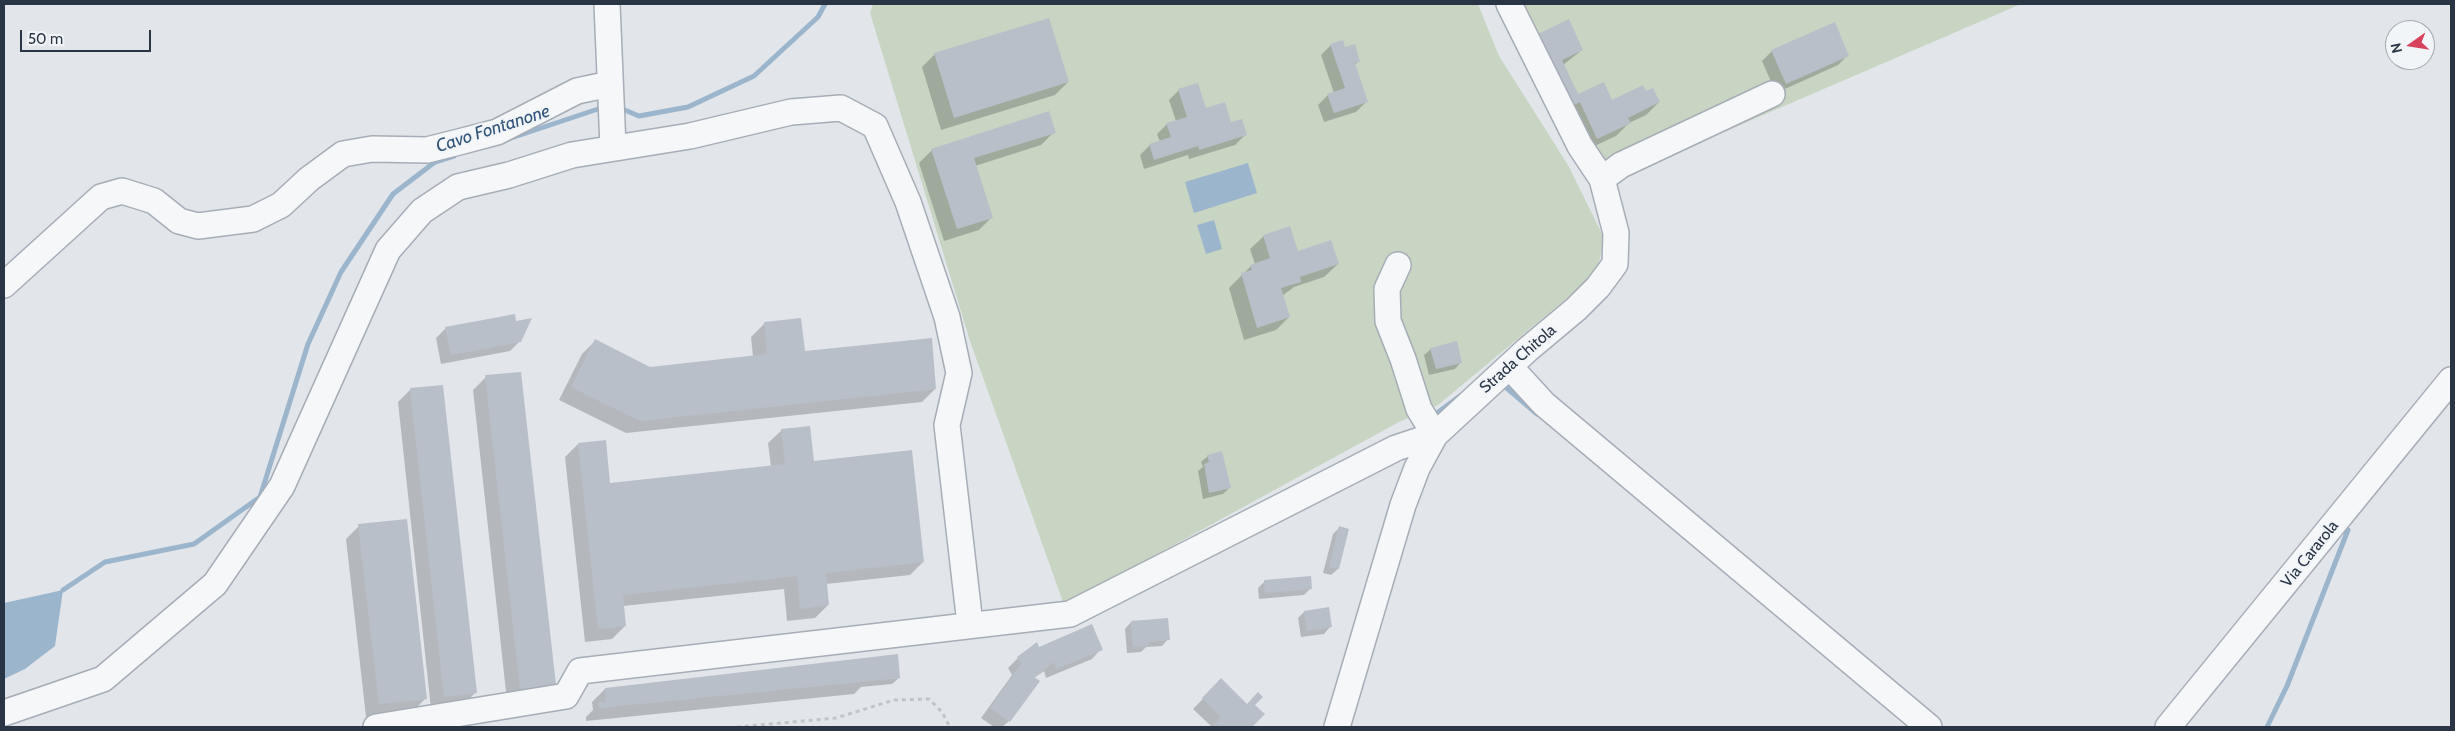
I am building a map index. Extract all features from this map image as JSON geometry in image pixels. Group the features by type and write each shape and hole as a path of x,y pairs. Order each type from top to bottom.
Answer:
{"street":[{"path":"607,4 613,147"},
{"name":"Strada Chitola","path":"1337,727 1403,505 1417,468 1435,435 1454,415 1576,309 1598,287 1615,264 1616,233 1602,179 1580,146 1509,4"},
{"path":"4,285 101,197 122,191 154,201 179,221 198,226 253,219 281,205 309,179 343,154 372,150 427,150 497,132 577,91 611,100"},
{"path":"1602,179 1621,165 1772,94"},
{"path":"4,712 103,679 214,584 282,486 388,250 422,211 458,188 509,175 572,155 690,136 791,112 841,108 875,126 908,202 944,308 959,373 947,425 970,624"},
{"path":"376,727 566,696 580,671 970,624 1030,620 1070,614 1396,448 1435,435 1419,409 1404,359 1388,321 1387,289 1398,265"},
{"path":"1510,367 1544,404 1929,727"},
{"name":"Via Cararola","path":"2168,727 2451,380"}],"path":[{"path":"737,727 836,718 894,700 929,699 942,712 950,727"}],"green space":[{"path":"873,4 1478,4 1499,56 1568,165 1604,238 1597,273 1438,405 1399,422 1064,605 970,341 870,13"},
{"path":"1514,4 2021,4 1617,178 1569,112"}],"water":[{"path":"1248,163 1257,193 1194,213 1185,182"},
{"path":"1214,220 1222,249 1206,254 1197,225"},
{"path":"63,590 55,646 25,669 4,679 4,603"}],"building":[{"path":"1049,18 1069,82 954,118 934,53"},
{"path":"1569,19 1583,50 1562,60 1578,94 1604,82 1612,100 1643,85 1646,91 1653,88 1660,102 1628,118 1631,123 1597,139 1580,102 1568,108 1534,36"},
{"path":"1835,22 1849,56 1786,84 1771,50"},
{"path":"1343,40 1345,47 1355,44 1360,62 1355,63 1368,102 1334,113 1327,94 1345,88 1330,44"},
{"path":"1198,83 1206,108 1225,102 1231,122 1242,119 1247,135 1199,150 1198,146 1154,160 1149,144 1171,137 1166,123 1187,117 1178,89"},
{"path":"1049,111 1056,133 974,158 993,218 957,229 931,149"},
{"path":"1290,226 1298,251 1331,240 1339,264 1300,277 1301,282 1281,288 1290,317 1257,328 1241,273 1252,270 1250,265 1270,258 1263,235"},
{"path":"515,314 516,321 532,318 521,342 451,355 445,327"},
{"path":"801,318 805,351 932,338 936,389 640,421 571,387 595,339 650,367 767,354 764,322"},
{"path":"1457,341 1462,363 1436,369 1430,348"},
{"path":"521,372 556,685 520,689 485,375"},
{"path":"443,385 477,693 444,697 410,388"},
{"path":"810,426 814,461 912,450 924,562 826,573 829,605 800,609 797,576 623,595 626,626 598,629 578,443 606,440 610,483 785,464 781,429"},
{"path":"1222,451 1231,488 1209,493 1204,464 1209,462 1207,455"},
{"path":"407,519 427,699 379,704 358,524"},
{"path":"1339,526 1349,529 1339,569 1329,567"},
{"path":"1311,576 1312,589 1265,593 1264,580"},
{"path":"1329,607 1332,627 1307,631 1304,611"},
{"path":"1168,618 1170,640 1148,642 1149,646 1133,647 1131,621"},
{"path":"1092,624 1103,650 1056,669 1054,662 1034,677 1040,681 1010,722 990,708 1021,664 1017,657 1037,642 1039,647"},
{"path":"898,654 900,678 599,708 598,702 606,702 605,688"},
{"path":"1221,678 1247,704 1258,692 1263,697 1255,705 1265,714 1252,727 1212,727 1221,717 1202,698"}],"waterway":[{"name":"Cavo Fontanone","path":"620,108 639,116 688,107 754,76 818,17 825,4"},
{"name":"Cavo Fontanone","path":"508,139 604,107"},
{"name":"Cavo Fontanone","path":"63,590 105,562 194,544 260,497 308,344 341,272 393,194 435,162 454,156"},
{"path":"1502,384 1537,414"},
{"path":"1437,413 1460,396"},
{"path":"2267,727 2287,686 2348,530"}]}
